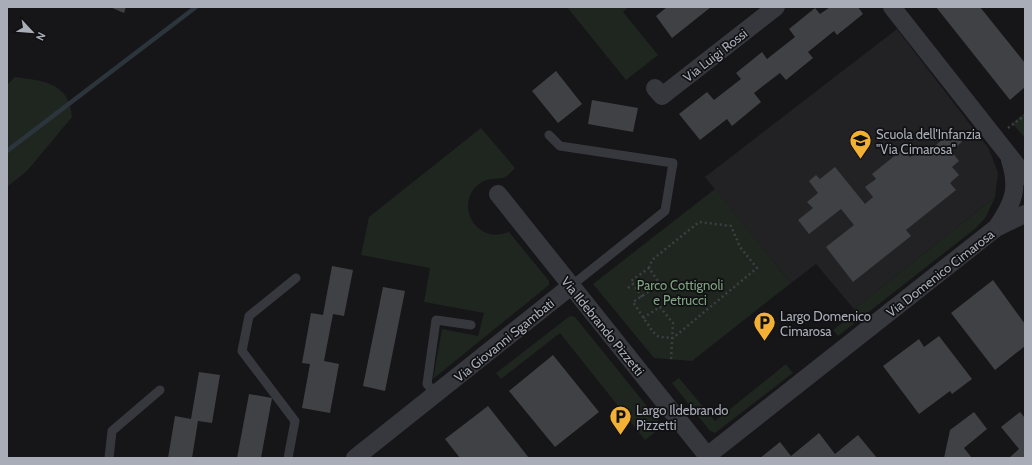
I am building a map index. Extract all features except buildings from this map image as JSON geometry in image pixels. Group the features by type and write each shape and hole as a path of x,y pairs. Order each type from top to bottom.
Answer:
{"street":[{"name":"Via Luigi Rossi","path":"655,88 662,96 776,7"},
{"path":"892,7 1025,176"},
{"path":"996,228 1012,202 1015,188 1015,175 1008,155"},
{"name":"Via Ildebrando Pizzetti","path":"498,194 708,457"},
{"name":"Via Domenico Cimarosa","path":"708,457 996,228 1025,214"},
{"name":"Via Giovanni Sgambati","path":"355,458 571,286"}],"lane":[{"path":"549,134 560,146 673,163 665,211 571,286"},
{"path":"288,458 295,421 242,351 249,316 296,278"},
{"path":"436,394 427,384 436,320 471,325"},
{"path":"109,458 112,431 160,390"}],"path":[{"path":"1007,129 1025,116"},
{"path":"642,297 631,281 649,268 652,260 699,222 731,226 740,247 756,268 673,338 659,337 653,332 633,302 642,297 660,284 649,268"},
{"path":"628,288 633,284"},
{"path":"643,318 660,307 673,323 671,360"}],"shaded area":[{"name":"Scuola dell'Infanzia \"Via Cimarosa\"","path":"897,29 989,149 998,173 995,197 854,309 816,264 791,283 705,177"}],"green space":[{"path":"567,7 629,7 623,12 658,55 626,80"},
{"path":"15,77 36,80 53,85 66,97 70,105 72,117 27,171 7,187 7,85"},
{"path":"1025,113 1025,138 1012,123"},
{"path":"481,128 515,168 503,178 487,180 476,186 472,191 468,203 470,216 477,227 488,234 496,235 509,232 549,281 549,285 433,379 442,329 478,336 484,313 424,302 430,268 361,255 369,217"},
{"name":"Parco Cottignoli e Petrucci","path":"715,189 791,283 692,361 654,358 593,284"},
{"path":"995,197 986,217 976,228 838,336 833,330 855,313 854,309"},
{"path":"570,316 575,317 663,426 645,440 560,333 501,379 496,373"},
{"path":"786,364 793,373 715,433 710,431 672,383 679,378 715,421"}],"waterway":[{"path":"7,151 196,7"}],"place":[{"name":"Scuola dell'Infanzia \"Via Cimarosa\"","path":"860,160"},
{"name":"Largo Domenico Cimarosa","path":"765,342"},
{"name":"Largo Ildebrando Pizzetti","path":"620,436"}]}
